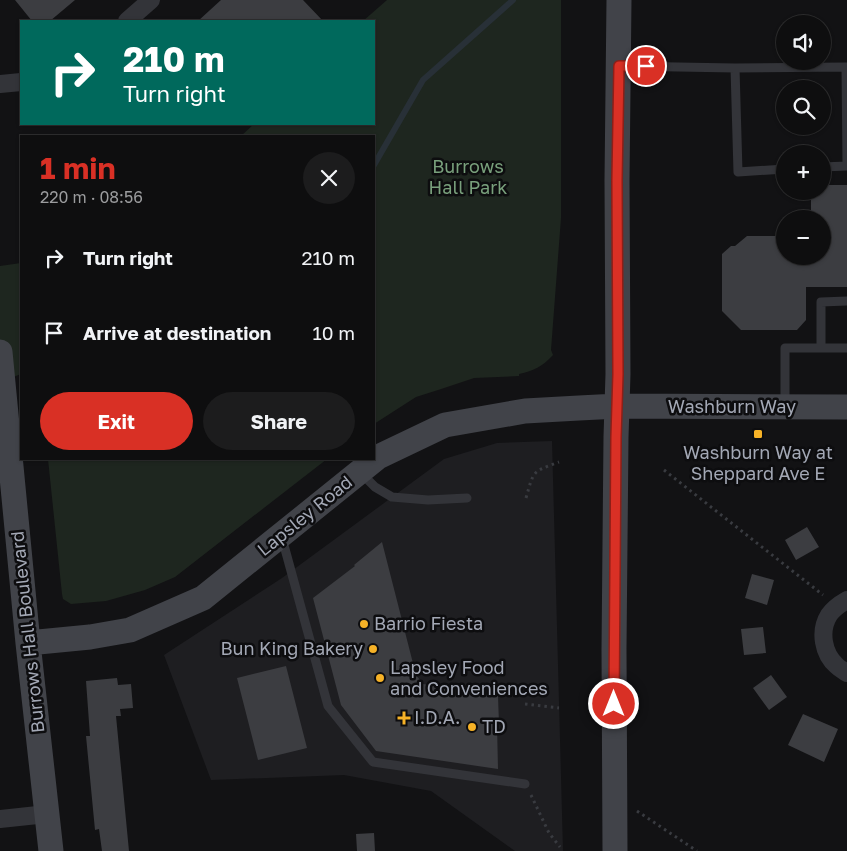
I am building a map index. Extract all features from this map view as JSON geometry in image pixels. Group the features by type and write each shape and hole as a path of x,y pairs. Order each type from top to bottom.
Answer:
{"street":[{"path":"128,20 151,0"},
{"path":"615,851 614,649 618,406 617,180 619,0"},
{"path":"0,84 20,82"},
{"name":"Burrows Hall Boulevard","path":"0,352 28,643 51,851"},
{"name":"Washburn Way","path":"618,406 847,407"},
{"name":"Lapsley Road","path":"375,460 445,425 525,411 618,406"},
{"name":"Lapsley Road","path":"28,643 90,637 130,630 203,598 374,460"},
{"path":"842,603 829,616 824,628 824,642 828,655 836,666 847,673"},
{"path":"0,819 47,814"}],"lane":[{"path":"619,66 846,67 847,166 831,167"},
{"path":"735,68 738,172 776,170"},
{"path":"821,348 821,302 847,301"},
{"path":"784,407 785,348 847,348"},
{"path":"360,472 375,487 392,497 428,500 467,498"},
{"path":"281,535 328,706 373,762 525,784"}],"path":[{"path":"526,498 532,476 540,469 559,462"},
{"path":"664,470 784,565 842,603"},
{"path":"525,704 559,708"},
{"path":"525,784 550,833 560,847"},
{"path":"615,797 698,851"}],"shaded area":[{"path":"552,441 563,851 515,851 431,791 344,775 211,780 164,655 282,578 444,459 497,443"}],"green space":[{"name":"Burrows Hall Park","path":"387,0 561,0 561,218 551,350 553,355 538,368 519,374 519,376 474,378 416,397 375,423 375,135 242,135 253,125 375,125 375,20 364,20"},
{"path":"20,263 20,374 0,382 0,266"},
{"path":"48,460 326,460 175,577 145,590 106,601 71,604 63,599"}],"building":[{"path":"15,0 75,0 51,20 31,20"},
{"path":"221,0 303,0 322,20 199,20"},
{"path":"831,185 847,185 847,287 806,287 806,320 797,330 741,330 722,311 722,254 747,236 776,236 776,265 831,265 831,210 811,210 811,200 831,200"},
{"path":"807,527 819,547 796,560 785,540"},
{"path":"382,542 416,675 423,684 498,696 498,769 376,751 341,705 313,598 355,566"},
{"path":"752,574 774,580 767,605 745,598"},
{"path":"763,627 766,653 744,655 741,629"},
{"path":"286,666 307,748 258,760 237,678"},
{"path":"771,675 787,697 769,710 753,688"},
{"path":"117,678 118,685 131,684 133,708 120,709 121,716 116,716 129,851 102,851 99,829 95,830 86,736 90,736 86,681"},
{"path":"803,714 838,729 824,762 788,745"},
{"path":"374,833 375,851 357,851 356,834"}],"waterway":[{"path":"375,163 423,80 513,0"}],"place":[{"name":"Washburn Way at Sheppard Ave E","path":"758,434"},
{"name":"Barrio Fiesta","path":"364,624"},
{"name":"Bun King Bakery","path":"373,649"},
{"name":"Lapsley Food and Conveniences","path":"380,678"},
{"name":"I.D.A.","path":"404,718"},
{"name":"TD","path":"472,727"}],"route":[{"path":"614,704 616,437 618,406 617,180 619,66 646,66"}]}
